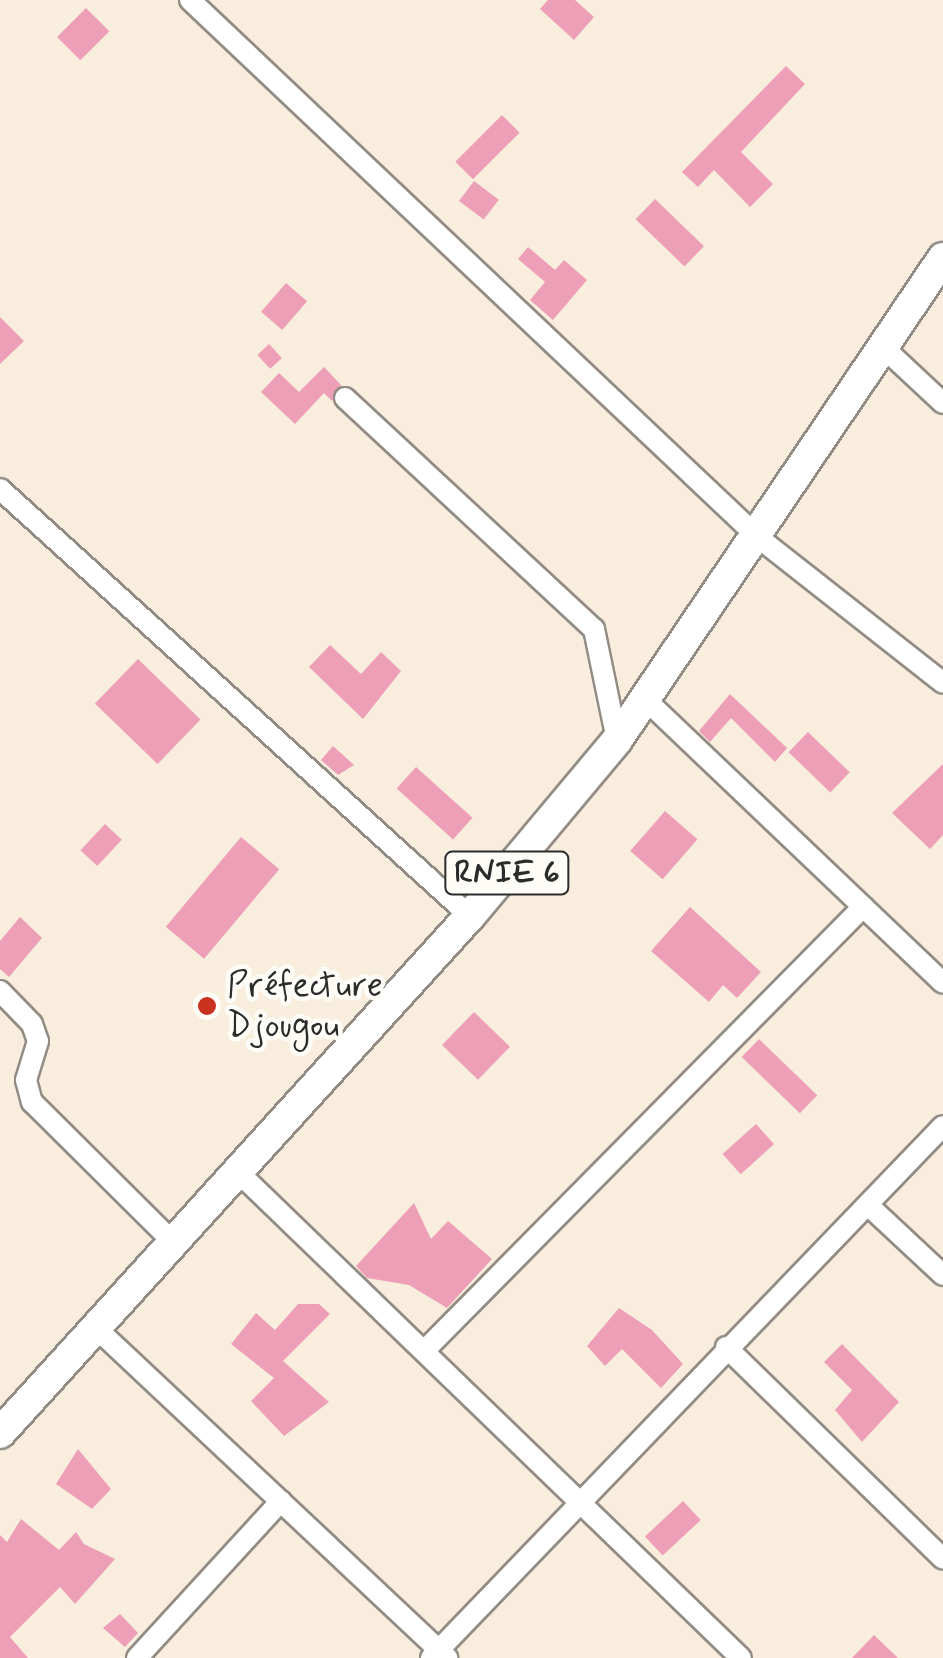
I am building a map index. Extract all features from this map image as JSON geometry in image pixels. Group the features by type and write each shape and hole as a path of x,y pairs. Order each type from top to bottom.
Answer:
{"main road":[{"name":"RNIE 6","path":"0,1433 470,916 648,702 943,258"}],"street":[{"path":"190,0 759,538 943,683"},
{"path":"885,349 943,403"},
{"path":"345,398 594,629 617,740"},
{"path":"0,489 470,916"},
{"path":"648,702 943,982"},
{"path":"426,1350 863,907"},
{"path":"0,991 32,1024 38,1041 26,1080 32,1102 174,1243"},
{"path":"96,1328 282,1501 439,1655 726,1347 943,1126"},
{"path":"238,1172 741,1658"},
{"path":"868,1206 943,1275"},
{"path":"726,1347 943,1559"},
{"path":"136,1658 282,1501"}],"building":[{"path":"548,0 575,0 594,17 574,40 540,9"},
{"path":"86,8 109,31 80,60 57,37"},
{"path":"786,66 805,84 741,152 773,184 750,207 714,170 698,187 682,172"},
{"path":"502,115 520,133 473,179 455,162"},
{"path":"474,181 499,200 484,220 459,201"},
{"path":"655,199 704,246 684,266 636,219"},
{"path":"528,247 555,270 564,260 587,280 553,320 530,300 545,282 518,259"},
{"path":"286,283 307,301 282,330 261,312"},
{"path":"0,317 24,341 0,364"},
{"path":"269,344 282,358 270,369 257,355"},
{"path":"324,367 341,385 332,401 324,393 295,424 261,392 279,373 299,392"},
{"path":"330,645 361,674 381,652 401,671 363,719 309,667"},
{"path":"138,659 201,719 158,764 95,704"},
{"path":"730,694 787,748 775,762 731,718 710,742 699,731"},
{"path":"808,732 850,772 830,792 789,752"},
{"path":"333,746 354,765 338,775 321,760"},
{"path":"943,764 943,835 930,849 892,813"},
{"path":"416,767 472,818 453,839 397,789"},
{"path":"665,811 697,839 663,879 630,851"},
{"path":"105,824 122,840 97,866 80,850"},
{"path":"241,837 279,869 204,959 166,927"},
{"path":"690,907 761,972 737,998 723,985 709,1002 651,951"},
{"path":"20,917 42,938 9,977 0,969 0,941"},
{"path":"474,1012 510,1047 478,1080 442,1045"},
{"path":"759,1039 817,1095 800,1113 742,1057"},
{"path":"756,1124 774,1144 741,1174 723,1154"},
{"path":"414,1203 431,1239 448,1221 492,1259 447,1308 409,1285 367,1278 356,1266"},
{"path":"298,1304 319,1304 330,1314 283,1361 329,1402 284,1436 251,1401 274,1378 231,1344 256,1313 275,1330"},
{"path":"619,1308 652,1330 683,1364 661,1388 622,1349 605,1366 587,1346"},
{"path":"842,1344 899,1402 862,1442 835,1410 852,1390 824,1362"},
{"path":"78,1449 111,1489 92,1509 56,1484"},
{"path":"683,1501 701,1520 663,1555 645,1536"},
{"path":"21,1519 59,1550 76,1532 84,1544 115,1559 75,1604 60,1587 10,1637 28,1658 0,1658 0,1535 7,1542"},
{"path":"120,1614 138,1633 125,1647 103,1628"},
{"path":"874,1635 898,1658 852,1658"}],"place":[{"name":"Préfecture Djougou","path":"207,1006"}]}
